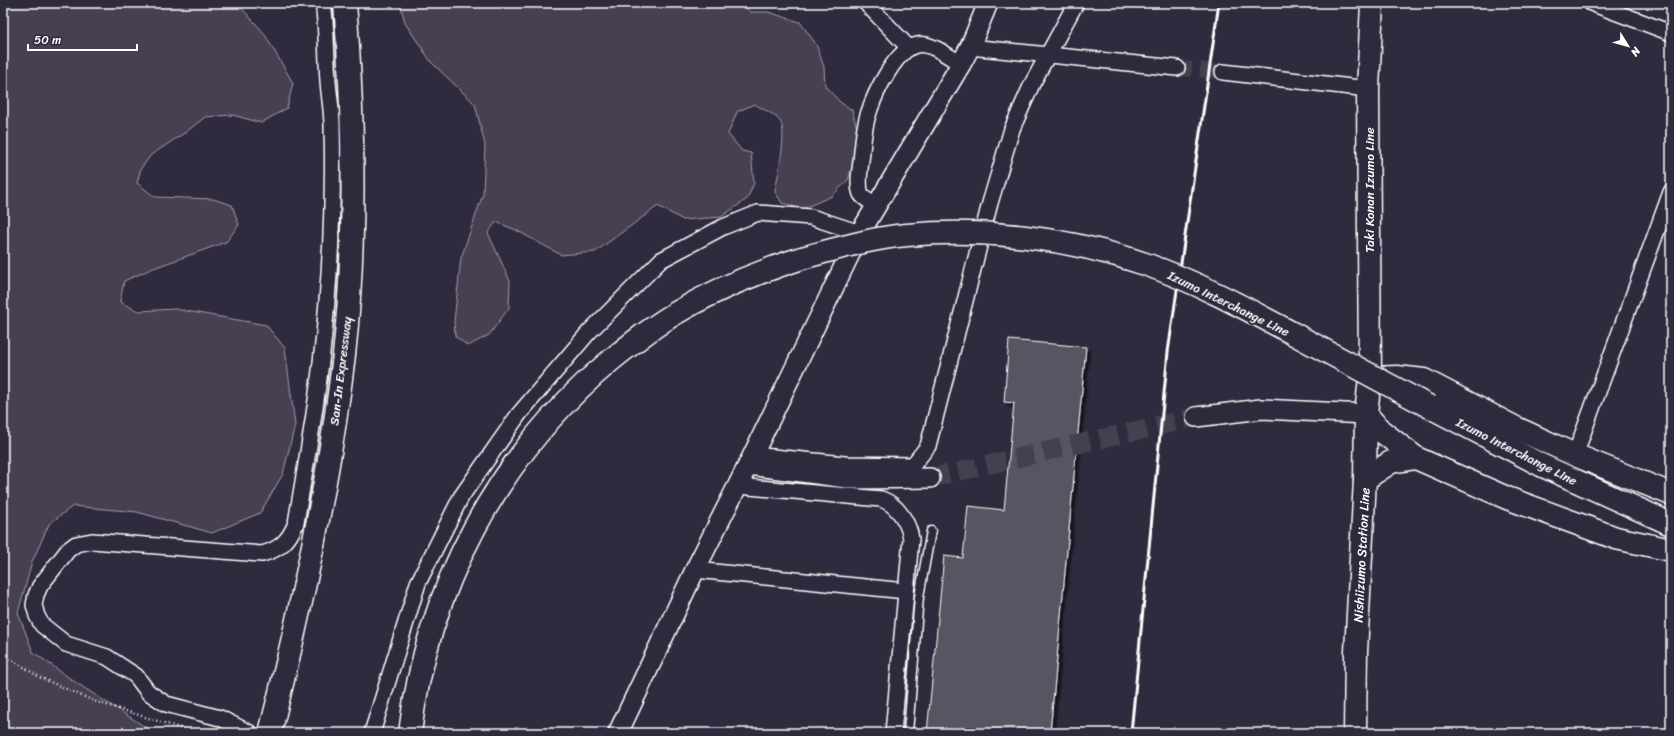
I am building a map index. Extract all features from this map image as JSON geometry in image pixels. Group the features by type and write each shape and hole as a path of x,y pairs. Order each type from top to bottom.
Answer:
{"main road":[{"name":"San-In Expressway","path":"270,733 303,591 330,454 344,354 351,265 354,159 345,3"},
{"name":"Taki Konan Izumo Line","path":"1370,378 1368,89 1372,3"},
{"name":"Izumo Interchange Line","path":"410,733 427,645 437,612 451,575 476,525 513,464 536,434 564,403 592,376 649,331 675,313 738,281 802,258 871,241 914,235 951,233 1020,236 1078,245 1145,264 1205,288 1239,304 1541,465 1671,524"},
{"path":"1370,378 1397,377 1424,380 1516,428 1576,455 1671,494"},
{"name":"Nishiizumo Station Line","path":"1355,733 1356,652 1365,478 1366,414 1370,378"},
{"path":"1366,414 1381,431 1416,458 1514,501 1616,538 1671,550"},
{"path":"1365,478 1391,462 1416,458"}],"street":[{"path":"250,733 220,718 166,704 148,692 136,676 107,657 66,644 51,633 42,625 36,616 34,605 40,586 68,550 76,544 92,541 262,554 280,548 292,533 296,523 321,361 331,249 332,125 323,3"},
{"path":"866,3 909,48"},
{"path":"618,733 694,570 751,460 860,233 961,64 970,47 988,3"},
{"path":"751,460 913,465 928,446 990,203 1012,129 1032,84 1076,3"},
{"path":"1591,3 1671,33"},
{"path":"876,205 865,198 861,193 859,184 864,132 868,113 882,82 901,55 909,48 916,45 930,46 961,64"},
{"path":"970,47 1177,68"},
{"path":"1223,72 1368,89"},
{"path":"1576,455 1671,192"},
{"path":"372,733 418,583 461,497 519,414 589,332 661,260 722,227 758,213 811,217 860,233"},
{"path":"1196,417 1261,409 1366,414"},
{"path":"751,460 854,479 930,478"},
{"path":"738,486 881,499 887,501 896,508 910,532 893,733"},
{"path":"694,570 906,591"}],"lane":[{"path":"908,733 919,597 931,531"}],"path":[{"path":"3,654 41,678 94,701 196,733"}],"shaded area":[{"path":"3,3 237,3 264,33 293,83 287,108 261,123 233,115 205,117 186,132 151,155 141,168 137,183 155,197 213,199 232,205 239,225 226,242 151,269 124,281 120,302 138,311 175,309 266,325 285,348 295,425 283,474 260,513 212,533 137,512 73,506 49,524 32,562 18,613 33,652 75,682 157,733 3,733"},
{"path":"400,3 743,3 750,12 768,12 800,22 816,44 824,67 825,86 840,102 852,110 857,128 854,161 848,180 832,196 802,209 782,203 775,192 780,166 783,135 782,127 780,121 768,111 754,104 737,112 728,134 742,151 751,153 754,183 747,199 721,217 683,220 658,206 595,252 561,255 516,230 496,222 488,233 510,281 509,308 489,335 468,346 455,336 454,321 461,258 483,194 485,145 475,104 431,62 405,23"}],"building":[{"path":"1009,340 1086,347 1050,733 927,733 944,556 963,558 968,506 1004,510 1014,403 1004,402"}],"tunnel":[{"path":"1177,68 1223,72"},
{"path":"930,478 1196,417"}],"railway":[{"path":"1131,733 1168,352 1219,3"}]}
